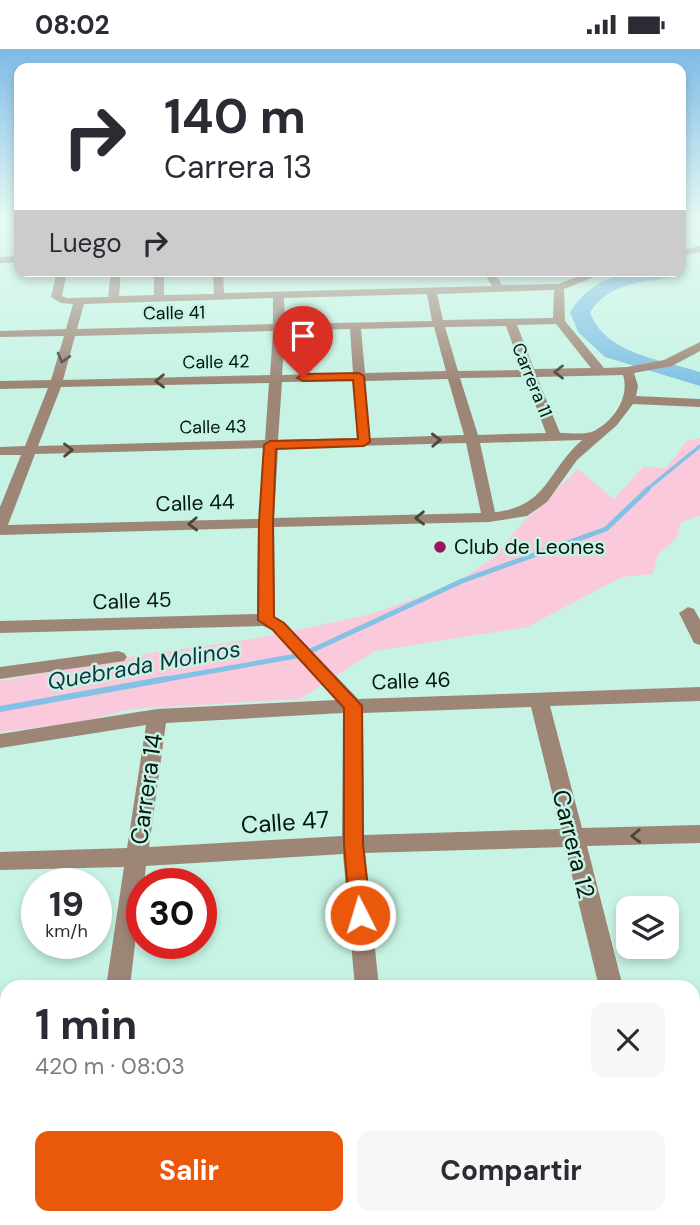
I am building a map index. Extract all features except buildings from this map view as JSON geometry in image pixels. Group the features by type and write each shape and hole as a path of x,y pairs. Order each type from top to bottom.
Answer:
{"street":[{"path":"60,277 57,300 79,301 278,293 499,289 554,284 581,277"},
{"path":"113,299 115,277"},
{"path":"159,277 159,297"},
{"path":"218,277 219,295"},
{"path":"492,277 499,289"},
{"path":"554,284 559,321 601,372"},
{"path":"431,290 472,439 489,517"},
{"path":"278,293 279,328 266,522 266,620 278,626 353,706 354,844 366,980"},
{"path":"0,528 28,450 56,384 79,301"},
{"name":"Calle 41","path":"1,335 559,321"},
{"name":"Carrera 11","path":"510,323 555,438"},
{"path":"355,326 364,442"},
{"name":"Calle 42","path":"0,385 628,371 668,363 700,346"},
{"path":"685,355 700,360"},
{"path":"595,436 610,425 629,400 632,385 628,371"},
{"path":"629,400 700,403"},
{"name":"Calle 43","path":"0,451 595,436"},
{"name":"Calle 44","path":"0,528 489,517 516,513 527,510 541,499 577,452 595,436"},
{"path":"688,613 700,639"},
{"name":"Calle 45","path":"0,628 266,620"},
{"path":"0,673 118,657"},
{"name":"Calle 46","path":"0,741 157,716 700,694"},
{"name":"Carrera 12","path":"538,700 609,980"},
{"name":"Carrera 14","path":"119,980 157,716"},
{"name":"Calle 47","path":"0,861 136,857 354,844 700,834"}],"shaded area":[{"path":"700,438 700,516 681,522 677,538 658,554 653,574 622,577 527,627 375,651 300,699 131,709 75,723 0,732 0,681 152,653 246,640 371,614 454,585 493,558 524,521 578,469 614,499 643,467 666,468 687,441"}],"waterway":[{"path":"636,277 610,284 592,296 580,312 585,328 613,352 700,379"},
{"name":"Quebrada Molinos","path":"646,490 700,446"},
{"name":"Quebrada Molinos","path":"156,681 302,655 462,581 606,529 648,489"},
{"name":"Quebrada Molinos","path":"0,709 166,679"}],"place":[{"name":"Club de Leones","path":"440,547"}],"route":[{"path":"303,378 359,376 364,442 270,445 266,522 266,620 278,626 353,706 354,844 360,915"}]}
